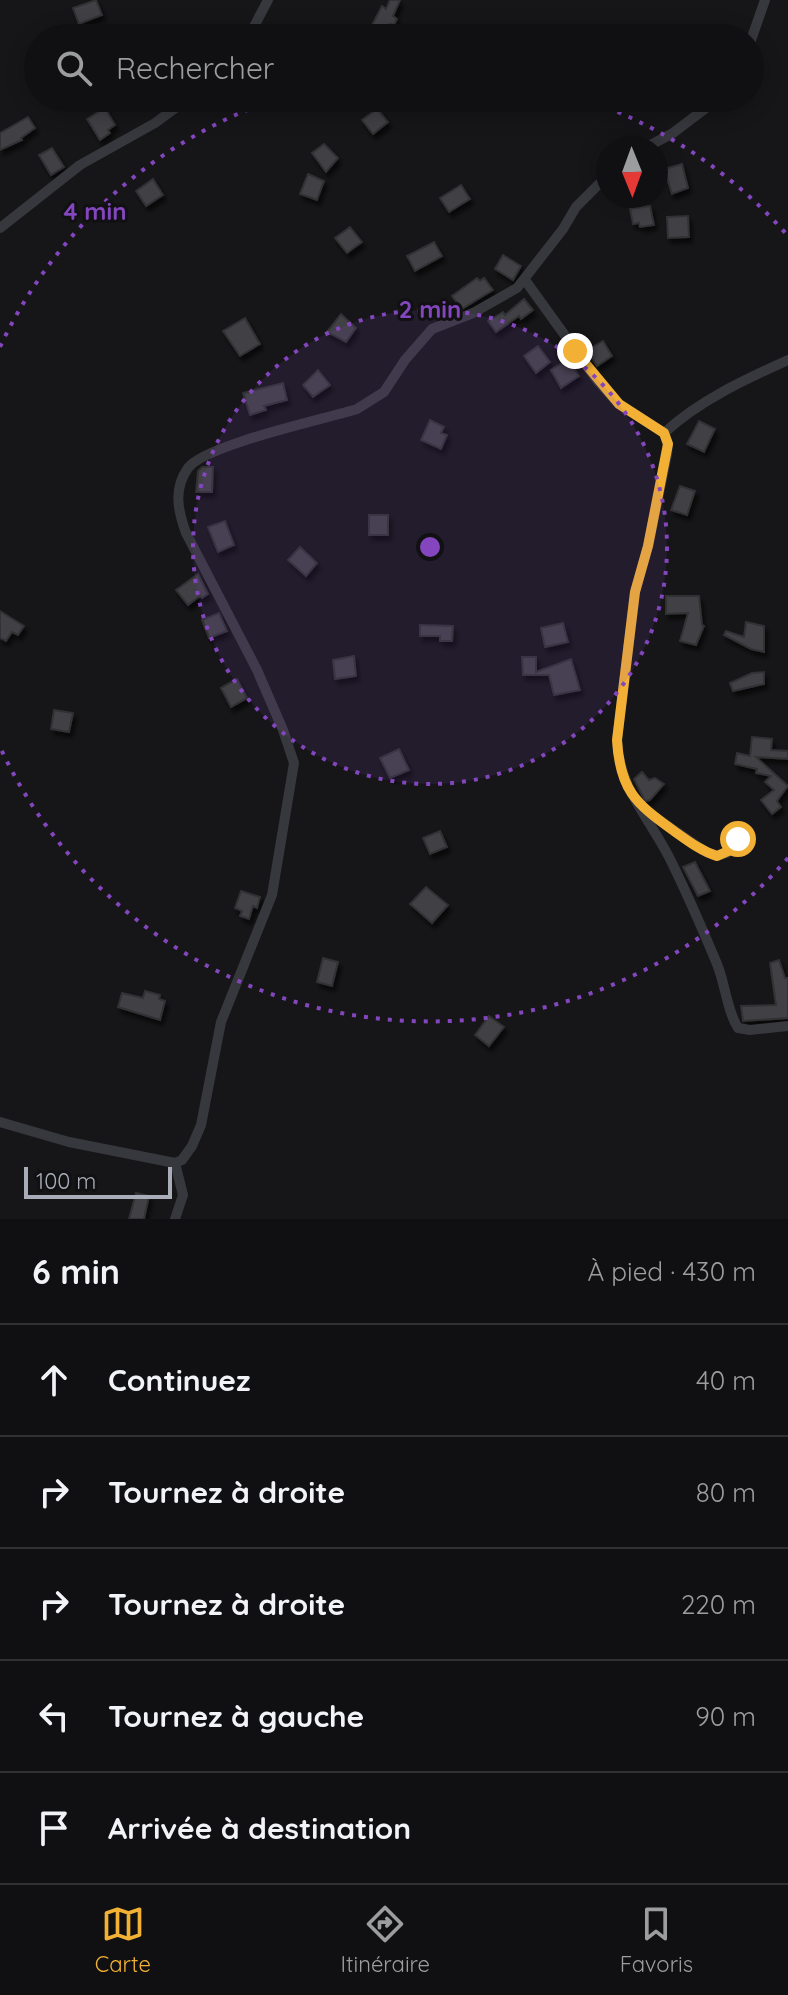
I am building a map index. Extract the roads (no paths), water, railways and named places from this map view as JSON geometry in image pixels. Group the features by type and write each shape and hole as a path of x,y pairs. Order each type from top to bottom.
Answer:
{"street":[{"path":"255,24 268,0"},
{"path":"757,24 765,0"},
{"path":"0,228 80,165 170,112"},
{"path":"667,136 701,112"},
{"path":"0,1122 69,1142 175,1163 182,1160 201,1125 221,1022 272,895 294,763 257,670 186,533 178,502 182,476 190,464 201,456 227,445 365,405 384,392 405,360 432,329 473,313 517,288 563,229 576,207 596,187"},
{"path":"525,280 597,380 619,404 664,433 668,444 648,546 635,592 617,740 618,763 668,856 718,966 738,1028 750,1030 788,1026"},
{"path":"664,433 682,416 711,397 788,360"},
{"path":"639,806 706,852 717,856 733,849 738,839"},
{"path":"175,1163 183,1195 175,1219"}]}
